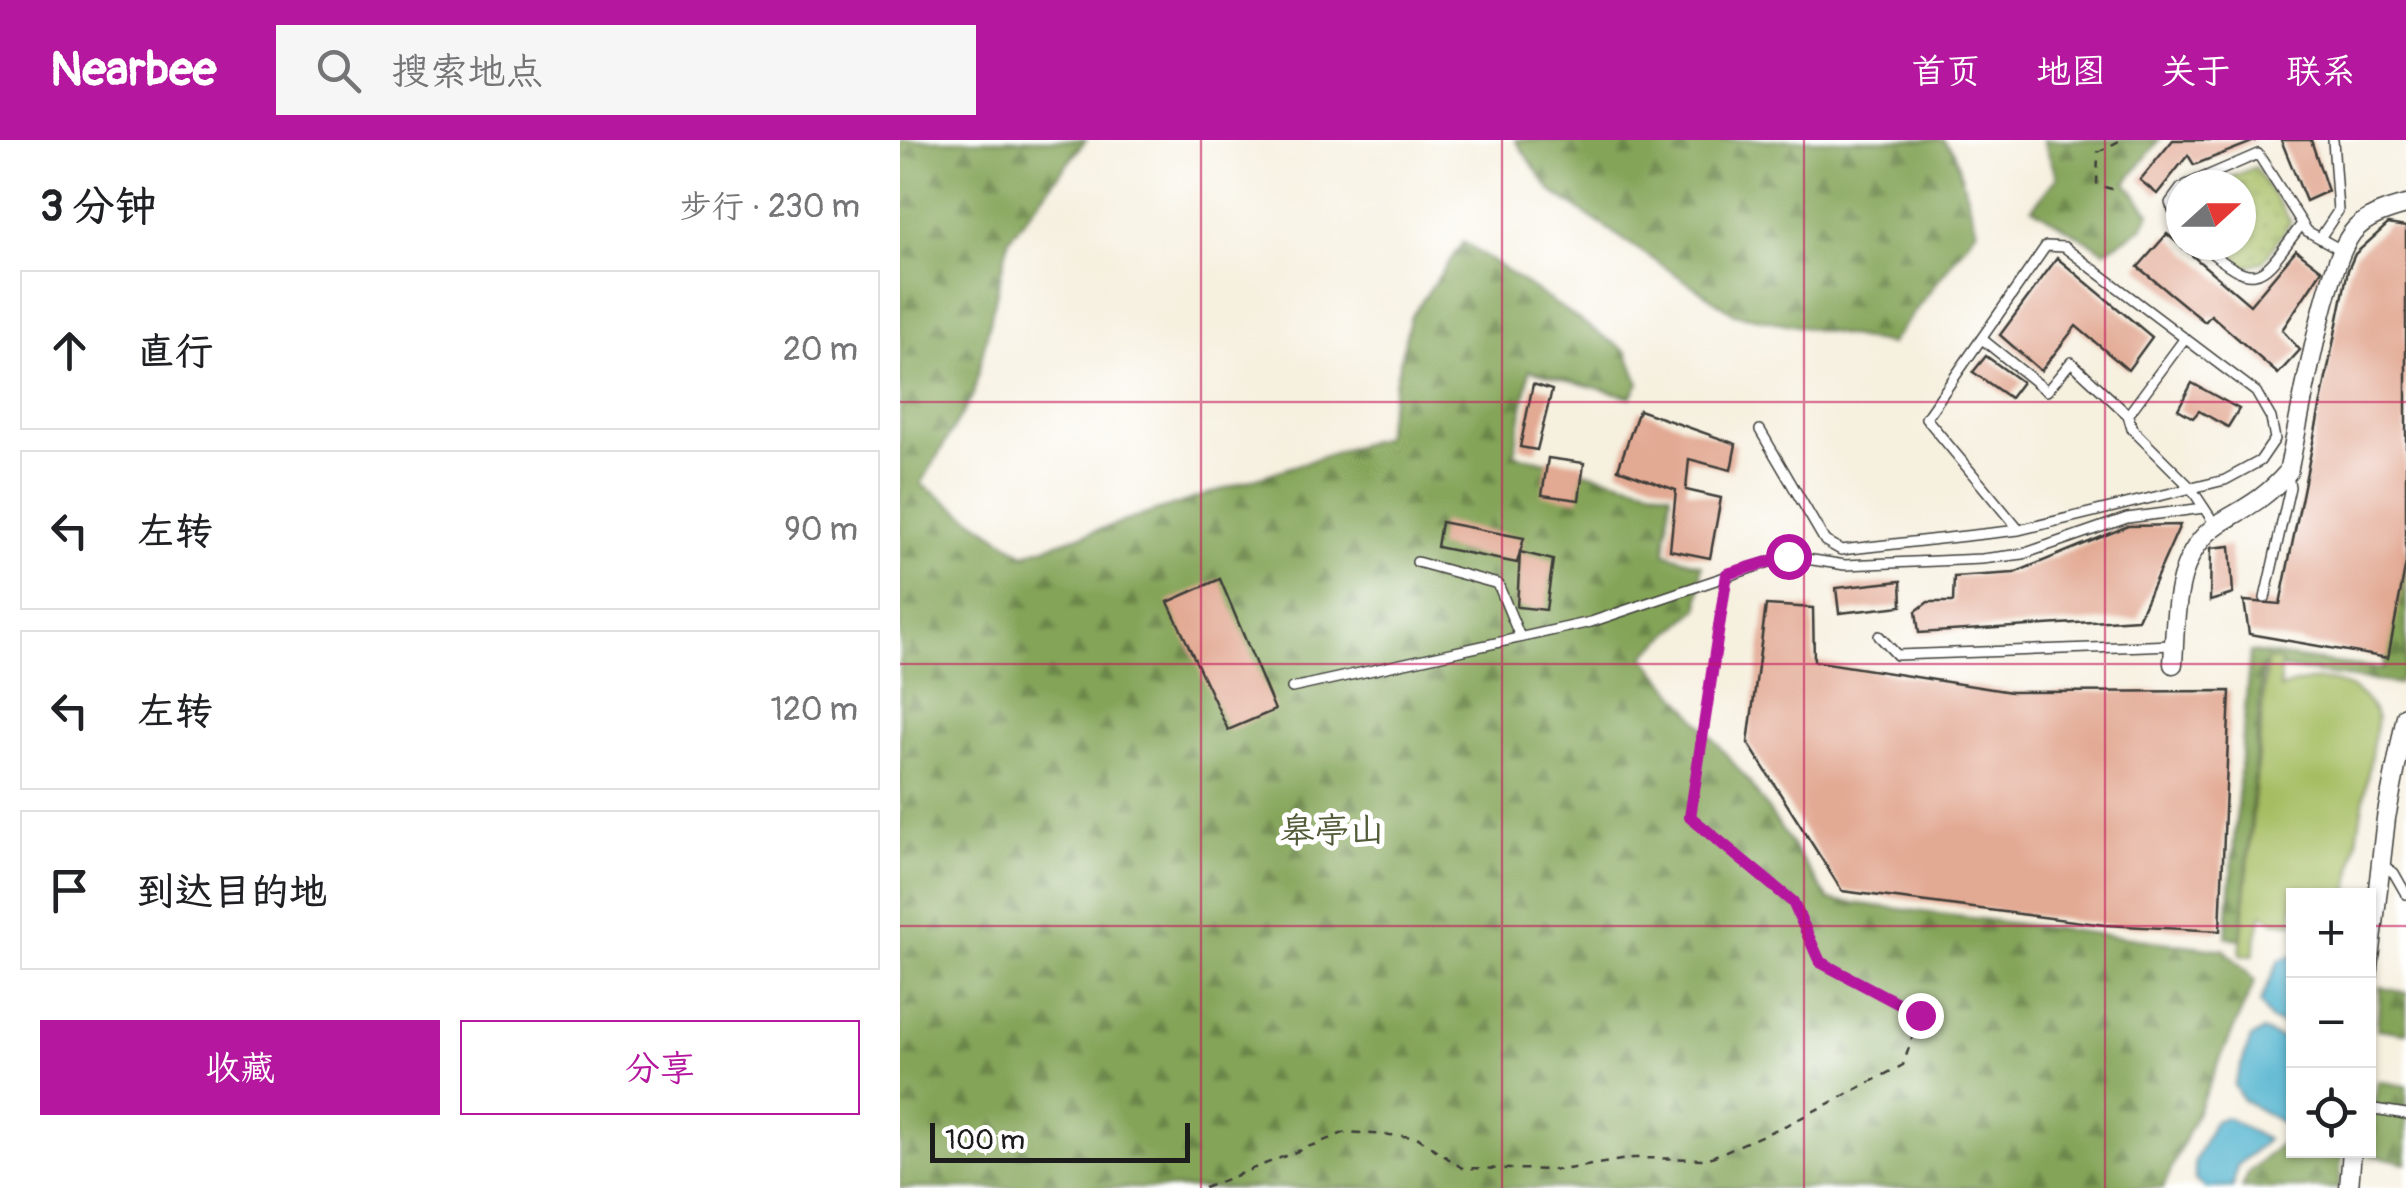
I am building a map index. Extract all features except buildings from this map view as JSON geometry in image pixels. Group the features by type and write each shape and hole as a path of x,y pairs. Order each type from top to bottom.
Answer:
{"street":[{"path":"2172,664 2179,586 2196,546 2216,526 2266,498 2288,472 2336,264 2353,232 2380,212 2406,205"},
{"path":"2376,907 2406,716"},
{"path":"2349,1188 2351,1158"}],"lane":[{"path":"2320,238 2338,212 2332,140"},
{"path":"2220,170 2258,154 2302,224 2343,251"},
{"path":"2220,260 2236,274 2254,276 2267,270 2302,224"},
{"path":"1760,430 1826,542 1841,550 2019,530 2225,480 2260,461 2274,440 2271,418 2256,392 2064,247 2046,246 1926,418 2019,530"},
{"path":"2128,415 2184,338"},
{"path":"1982,339 2046,390 2071,362 2128,415 2132,429 2191,488 2216,526"},
{"path":"2265,598 2290,487 2288,472"},
{"path":"1292,688 1590,622 1788,556 1845,565 2023,554 2127,518 2204,508"},
{"path":"1417,562 1498,584 1520,638"},
{"path":"1879,636 1897,655 2174,645"},
{"path":"2381,864 2394,873 2406,894"},
{"path":"2376,1109 2406,1114"},
{"path":"2349,1188 2357,1188"}],"path":[{"path":"2112,189 2097,185 2098,152 2122,140"},
{"path":"1204,1188 1346,1132 1417,1137 1462,1168 1562,1170 1633,1158 1707,1159 1789,1124 1904,1065 1920,1015 1820,962 1793,902 1690,817 1727,574"}],"green space":[{"name":"皋亭山","path":"900,140 1086,140 1009,239 973,395 921,484 1024,554 1383,437 1410,318 1463,242 1627,352 1639,383 1631,397 1530,370 1514,454 1671,493 1665,553 1702,565 1699,608 1644,656 1750,783 1829,900 2225,950 2255,981 2163,1188 900,1188"},
{"path":"1515,140 1943,140 1954,152 1977,229 1890,344 1735,314 1551,191"},
{"path":"2043,140 2159,140 2126,183 2150,213 2142,228 2105,251 2032,208 2057,177"},
{"path":"2255,167 2291,222 2263,262 2245,267 2236,260 2256,260 2256,170 2248,170"},
{"path":"2406,547 2406,666 2398,684 2263,666 2241,939 2226,937 2250,652 2383,669"},
{"path":"2267,659 2281,661 2280,689 2309,681 2337,683 2360,695 2377,719 2349,888 2286,888 2286,922 2273,921 2262,913 2253,956 2240,955"},
{"path":"2380,987 2406,993 2406,1033 2377,1029"},
{"path":"2378,1081 2406,1086 2406,1163 2376,1156"},
{"path":"2286,1139 2286,1158 2341,1158 2339,1188 2242,1188 2249,1172"}],"water":[{"path":"2286,958 2286,1024 2271,1021 2260,1003 2279,960"},
{"path":"2262,1031 2286,1040 2286,1123 2243,1100 2234,1085 2251,1038"},
{"path":"2226,1117 2267,1140 2237,1166 2233,1187 2206,1188 2195,1180 2195,1161 2214,1121"}],"route":[{"path":"1788,556 1727,574 1690,817 1793,902 1820,962 1920,1015"}]}
